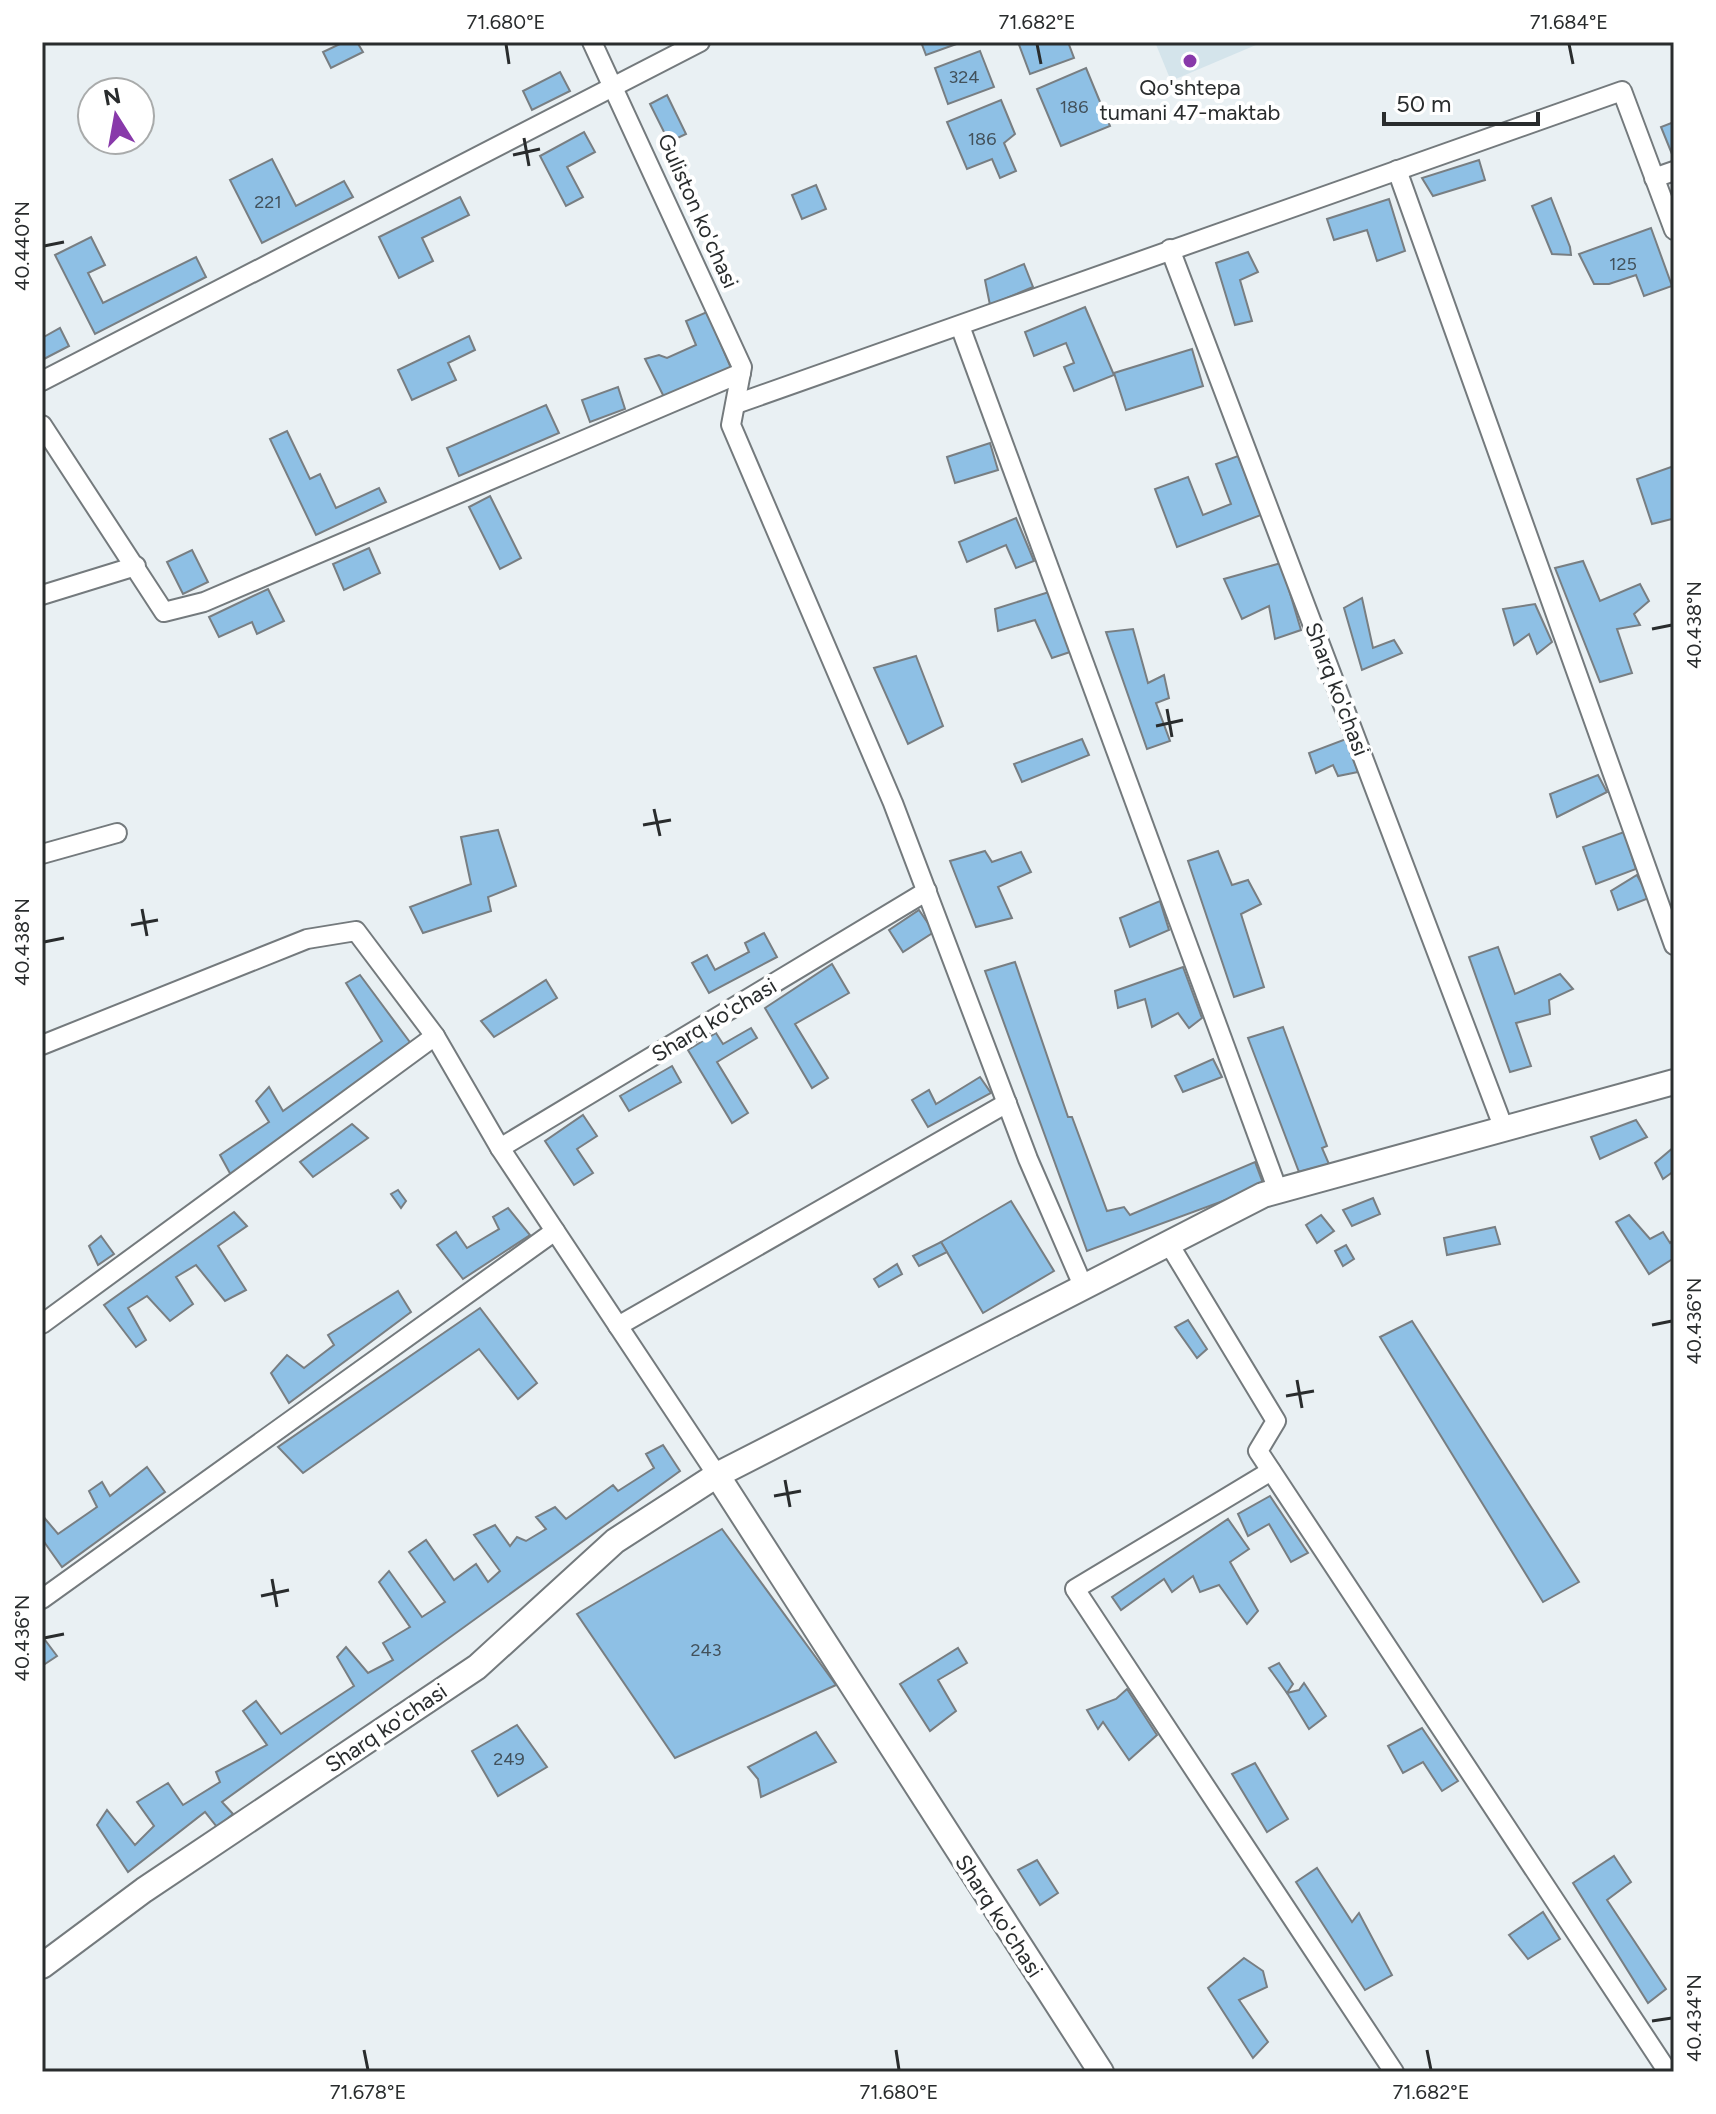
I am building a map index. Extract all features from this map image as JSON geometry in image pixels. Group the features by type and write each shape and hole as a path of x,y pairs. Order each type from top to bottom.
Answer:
{"main road":[{"path":"717,1475 1278,1191 1674,1082"},
{"name":"Sharq ko'chasi","path":"42,1966 144,1890 477,1667 615,1541 717,1475 1101,2072"}],"street":[{"name":"Guliston ko'chasi","path":"592,42 742,367 731,425 893,803 1007,1103 1084,1288"},
{"path":"42,381 700,42"},
{"path":"736,404 1622,91 1674,230"},
{"path":"1397,170 1674,945"},
{"path":"1654,178 1674,171"},
{"name":"Sharq ko'chasi","path":"1170,249 1504,1129"},
{"path":"960,326 1278,1191"},
{"path":"42,425 164,612 204,602 741,373"},
{"path":"42,595 136,566"},
{"path":"42,854 117,833"},
{"name":"Sharq ko'chasi","path":"500,1148 927,891"},
{"name":"Sharq ko'chasi","path":"42,1045 307,939 356,931 435,1036 500,1148 717,1475"},
{"path":"42,1324 435,1036"},
{"path":"618,1326 1007,1103"},
{"path":"42,1599 555,1231"},
{"path":"1169,1244 1276,1421 1258,1451 1668,2072"},
{"path":"1271,1471 1075,1589 1394,2072"}],"shaded area":[{"name":"Qo'shtepa tumani 47-maktab","path":"1155,42 1263,42 1171,81"}],"building":[{"path":"344,42 357,42 363,52 331,68 323,52"},
{"path":"921,42 962,42 926,55"},
{"path":"1018,42 1068,42 1074,58 1030,74"},
{"path":"980,51 994,87 948,104 935,68"},
{"path":"1086,68 1110,126 1061,146 1037,89"},
{"path":"560,72 570,91 532,110 523,91"},
{"path":"667,95 686,134 669,142 650,104"},
{"path":"1001,100 1015,134 1004,143 1016,171 1000,178 992,159 967,169 947,122"},
{"path":"1674,122 1674,153 1672,154 1661,127"},
{"path":"584,132 595,152 567,167 583,197 566,206 540,156"},
{"path":"272,159 296,206 344,181 353,197 262,243 230,180"},
{"path":"1479,160 1485,180 1433,196 1422,178"},
{"path":"816,185 826,209 802,219 792,195"},
{"path":"460,197 469,215 422,238 433,261 399,278 379,237"},
{"path":"1551,198 1571,255 1552,254 1532,206"},
{"path":"1389,199 1405,251 1377,261 1367,230 1334,240 1327,219"},
{"path":"1651,228 1672,286 1644,296 1636,275 1609,284 1594,284 1579,254"},
{"path":"91,237 105,265 88,273 103,303 196,257 206,277 95,334 55,255"},
{"path":"1248,252 1258,272 1240,280 1252,321 1235,325 1216,263"},
{"path":"1024,264 1033,287 990,305 985,280"},
{"path":"1085,307 1114,375 1074,391 1064,367 1074,363 1066,343 1034,356 1025,332"},
{"path":"707,312 731,368 664,397 645,359 659,355 667,358 696,345 686,321"},
{"path":"60,328 69,346 42,360 42,338"},
{"path":"469,336 475,350 448,363 456,380 412,400 398,370"},
{"path":"1192,349 1203,386 1126,410 1114,373"},
{"path":"618,387 625,409 590,422 582,400"},
{"path":"546,405 559,433 459,476 447,448"},
{"path":"287,431 310,479 320,474 336,508 379,488 386,502 316,535 270,439"},
{"path":"990,443 998,470 955,483 947,457"},
{"path":"1238,456 1261,515 1177,547 1155,489 1188,477 1203,515 1231,504 1216,464"},
{"path":"1674,466 1672,519 1652,524 1637,479"},
{"path":"490,496 521,558 500,569 469,507"},
{"path":"1016,518 1034,561 1016,568 1006,545 967,562 959,542"},
{"path":"369,548 380,573 344,590 333,564"},
{"path":"192,550 208,582 183,594 167,562"},
{"path":"1583,561 1600,601 1640,584 1649,601 1634,614 1640,625 1617,629 1632,673 1600,682 1555,568"},
{"path":"1281,563 1301,630 1275,639 1269,606 1242,619 1224,579"},
{"path":"268,589 284,621 257,634 252,622 219,637 209,617"},
{"path":"1049,592 1070,652 1052,658 1035,620 998,631 995,609"},
{"path":"1362,598 1373,648 1394,640 1402,653 1362,670 1344,608"},
{"path":"1535,604 1552,642 1537,654 1529,634 1514,645 1503,609"},
{"path":"1133,629 1148,683 1164,675 1169,698 1156,703 1170,741 1147,749 1106,632"},
{"path":"916,656 943,726 908,744 874,668"},
{"path":"1082,739 1089,755 1022,782 1014,764"},
{"path":"1346,739 1358,772 1338,776 1333,765 1316,773 1309,753"},
{"path":"1598,775 1607,792 1557,817 1550,794"},
{"path":"498,830 516,886 488,897 491,911 423,933 410,907 471,884 461,837"},
{"path":"1624,832 1636,869 1596,884 1583,847"},
{"path":"985,851 992,862 1021,852 1031,872 998,887 1012,918 976,927 950,861"},
{"path":"1218,851 1232,885 1248,880 1261,904 1241,914 1264,987 1234,997 1188,861"},
{"path":"1637,875 1649,898 1618,910 1611,891"},
{"path":"1160,901 1169,930 1130,947 1120,918"},
{"path":"919,910 934,932 903,952 889,930"},
{"path":"764,933 777,957 709,993 692,963 707,955 715,970 749,952 745,943"},
{"path":"1498,947 1515,994 1560,974 1573,989 1549,1000 1550,1014 1516,1023 1531,1066 1510,1072 1469,957"},
{"path":"1015,962 1068,1117 1072,1117 1107,1211 1124,1207 1130,1215 1255,1162 1264,1186 1087,1251 985,971"},
{"path":"832,964 849,993 795,1024 828,1078 812,1088 765,1008"},
{"path":"1183,967 1202,1018 1189,1028 1178,1013 1152,1027 1145,999 1118,1008 1115,991"},
{"path":"360,975 412,1045 232,1177 220,1155 269,1122 256,1101 269,1087 283,1111 382,1041 346,983"},
{"path":"546,980 557,998 494,1037 481,1021"},
{"path":"1283,1027 1327,1146 1322,1148 1329,1164 1299,1172 1248,1038"},
{"path":"751,1028 757,1038 717,1062 748,1113 732,1123 688,1050 716,1033 723,1044"},
{"path":"1213,1059 1222,1077 1183,1092 1175,1076"},
{"path":"672,1066 681,1082 629,1111 620,1096"},
{"path":"980,1077 991,1093 928,1127 912,1100 929,1090 936,1104"},
{"path":"583,1115 597,1136 577,1149 593,1173 574,1185 545,1141"},
{"path":"1636,1120 1647,1137 1600,1159 1591,1137"},
{"path":"352,1124 368,1138 313,1177 300,1162"},
{"path":"1674,1147 1674,1171 1663,1179 1655,1163"},
{"path":"398,1190 406,1201 401,1208 391,1194"},
{"path":"1373,1198 1380,1214 1352,1226 1343,1210"},
{"path":"1011,1201 1054,1271 983,1313 941,1242"},
{"path":"508,1208 530,1235 463,1279 437,1245 456,1232 467,1248 499,1229 493,1217"},
{"path":"234,1212 247,1226 218,1246 246,1290 225,1301 196,1265 176,1277 193,1304 170,1321 147,1296 128,1308 146,1340 136,1347 104,1305"},
{"path":"1321,1215 1334,1231 1317,1243 1306,1225"},
{"path":"1629,1215 1650,1239 1663,1232 1670,1243 1674,1239 1674,1258 1649,1274 1616,1222"},
{"path":"1495,1227 1500,1244 1447,1255 1444,1238"},
{"path":"101,1236 114,1254 98,1265 89,1246"},
{"path":"941,1242 947,1252 919,1266 913,1256"},
{"path":"1346,1245 1354,1259 1343,1266 1335,1251"},
{"path":"897,1264 902,1274 879,1287 874,1279"},
{"path":"398,1291 411,1312 289,1403 271,1373 287,1355 304,1368 334,1345 328,1335"},
{"path":"480,1308 537,1383 518,1399 479,1349 303,1473 278,1447"},
{"path":"1188,1320 1207,1349 1197,1358 1175,1327"},
{"path":"1412,1321 1579,1582 1543,1602 1380,1337"},
{"path":"663,1445 680,1471 222,1802 233,1814 217,1827 205,1812 128,1872 97,1825 107,1810 135,1845 154,1826 137,1802 168,1783 183,1805 220,1782 216,1772 267,1745 243,1711 256,1701 281,1734 354,1686 337,1657 346,1647 368,1673 393,1660 383,1643 410,1627 379,1582 389,1571 422,1617 445,1602 409,1552 426,1540 454,1580 476,1564 488,1582 500,1571 474,1535 495,1525 510,1546 517,1537 526,1541 546,1529 536,1517 555,1507 566,1519 613,1485 618,1491 654,1468 646,1454"},
{"path":"147,1467 165,1492 62,1567 42,1539 42,1515 58,1534 97,1507 89,1491 102,1482 110,1496"},
{"path":"1270,1496 1308,1553 1291,1562 1269,1524 1248,1536 1238,1514"},
{"path":"1228,1519 1249,1549 1230,1562 1258,1611 1247,1624 1219,1585 1200,1592 1193,1576 1172,1592 1164,1579 1121,1610 1112,1597"},
{"path":"722,1529 836,1685 675,1758 577,1614"},
{"path":"42,1636 57,1656 42,1666"},
{"path":"958,1648 967,1663 938,1680 956,1711 930,1731 900,1684"},
{"path":"1279,1663 1293,1684 1287,1693 1269,1668"},
{"path":"1304,1683 1326,1716 1309,1729 1287,1693 1299,1690"},
{"path":"1127,1689 1157,1735 1129,1760 1103,1722 1098,1729 1087,1710 1116,1699"},
{"path":"517,1725 547,1767 498,1796 472,1751"},
{"path":"1422,1728 1458,1781 1442,1791 1423,1762 1403,1773 1388,1746"},
{"path":"816,1732 836,1762 761,1797 758,1779 748,1767"},
{"path":"1255,1763 1288,1819 1267,1832 1232,1774"},
{"path":"1614,1856 1631,1882 1607,1900 1666,1989 1648,2003 1573,1883"},
{"path":"1037,1860 1058,1893 1040,1905 1018,1870"},
{"path":"1317,1868 1352,1922 1359,1913 1392,1975 1365,1990 1296,1882"},
{"path":"1543,1912 1560,1939 1528,1959 1509,1935"},
{"path":"1244,1958 1263,1971 1267,1987 1239,2000 1268,2042 1253,2058 1208,1988"}],"place":[{"name":"Qo'shtepa tumani 47-maktab","path":"1190,61"}]}
